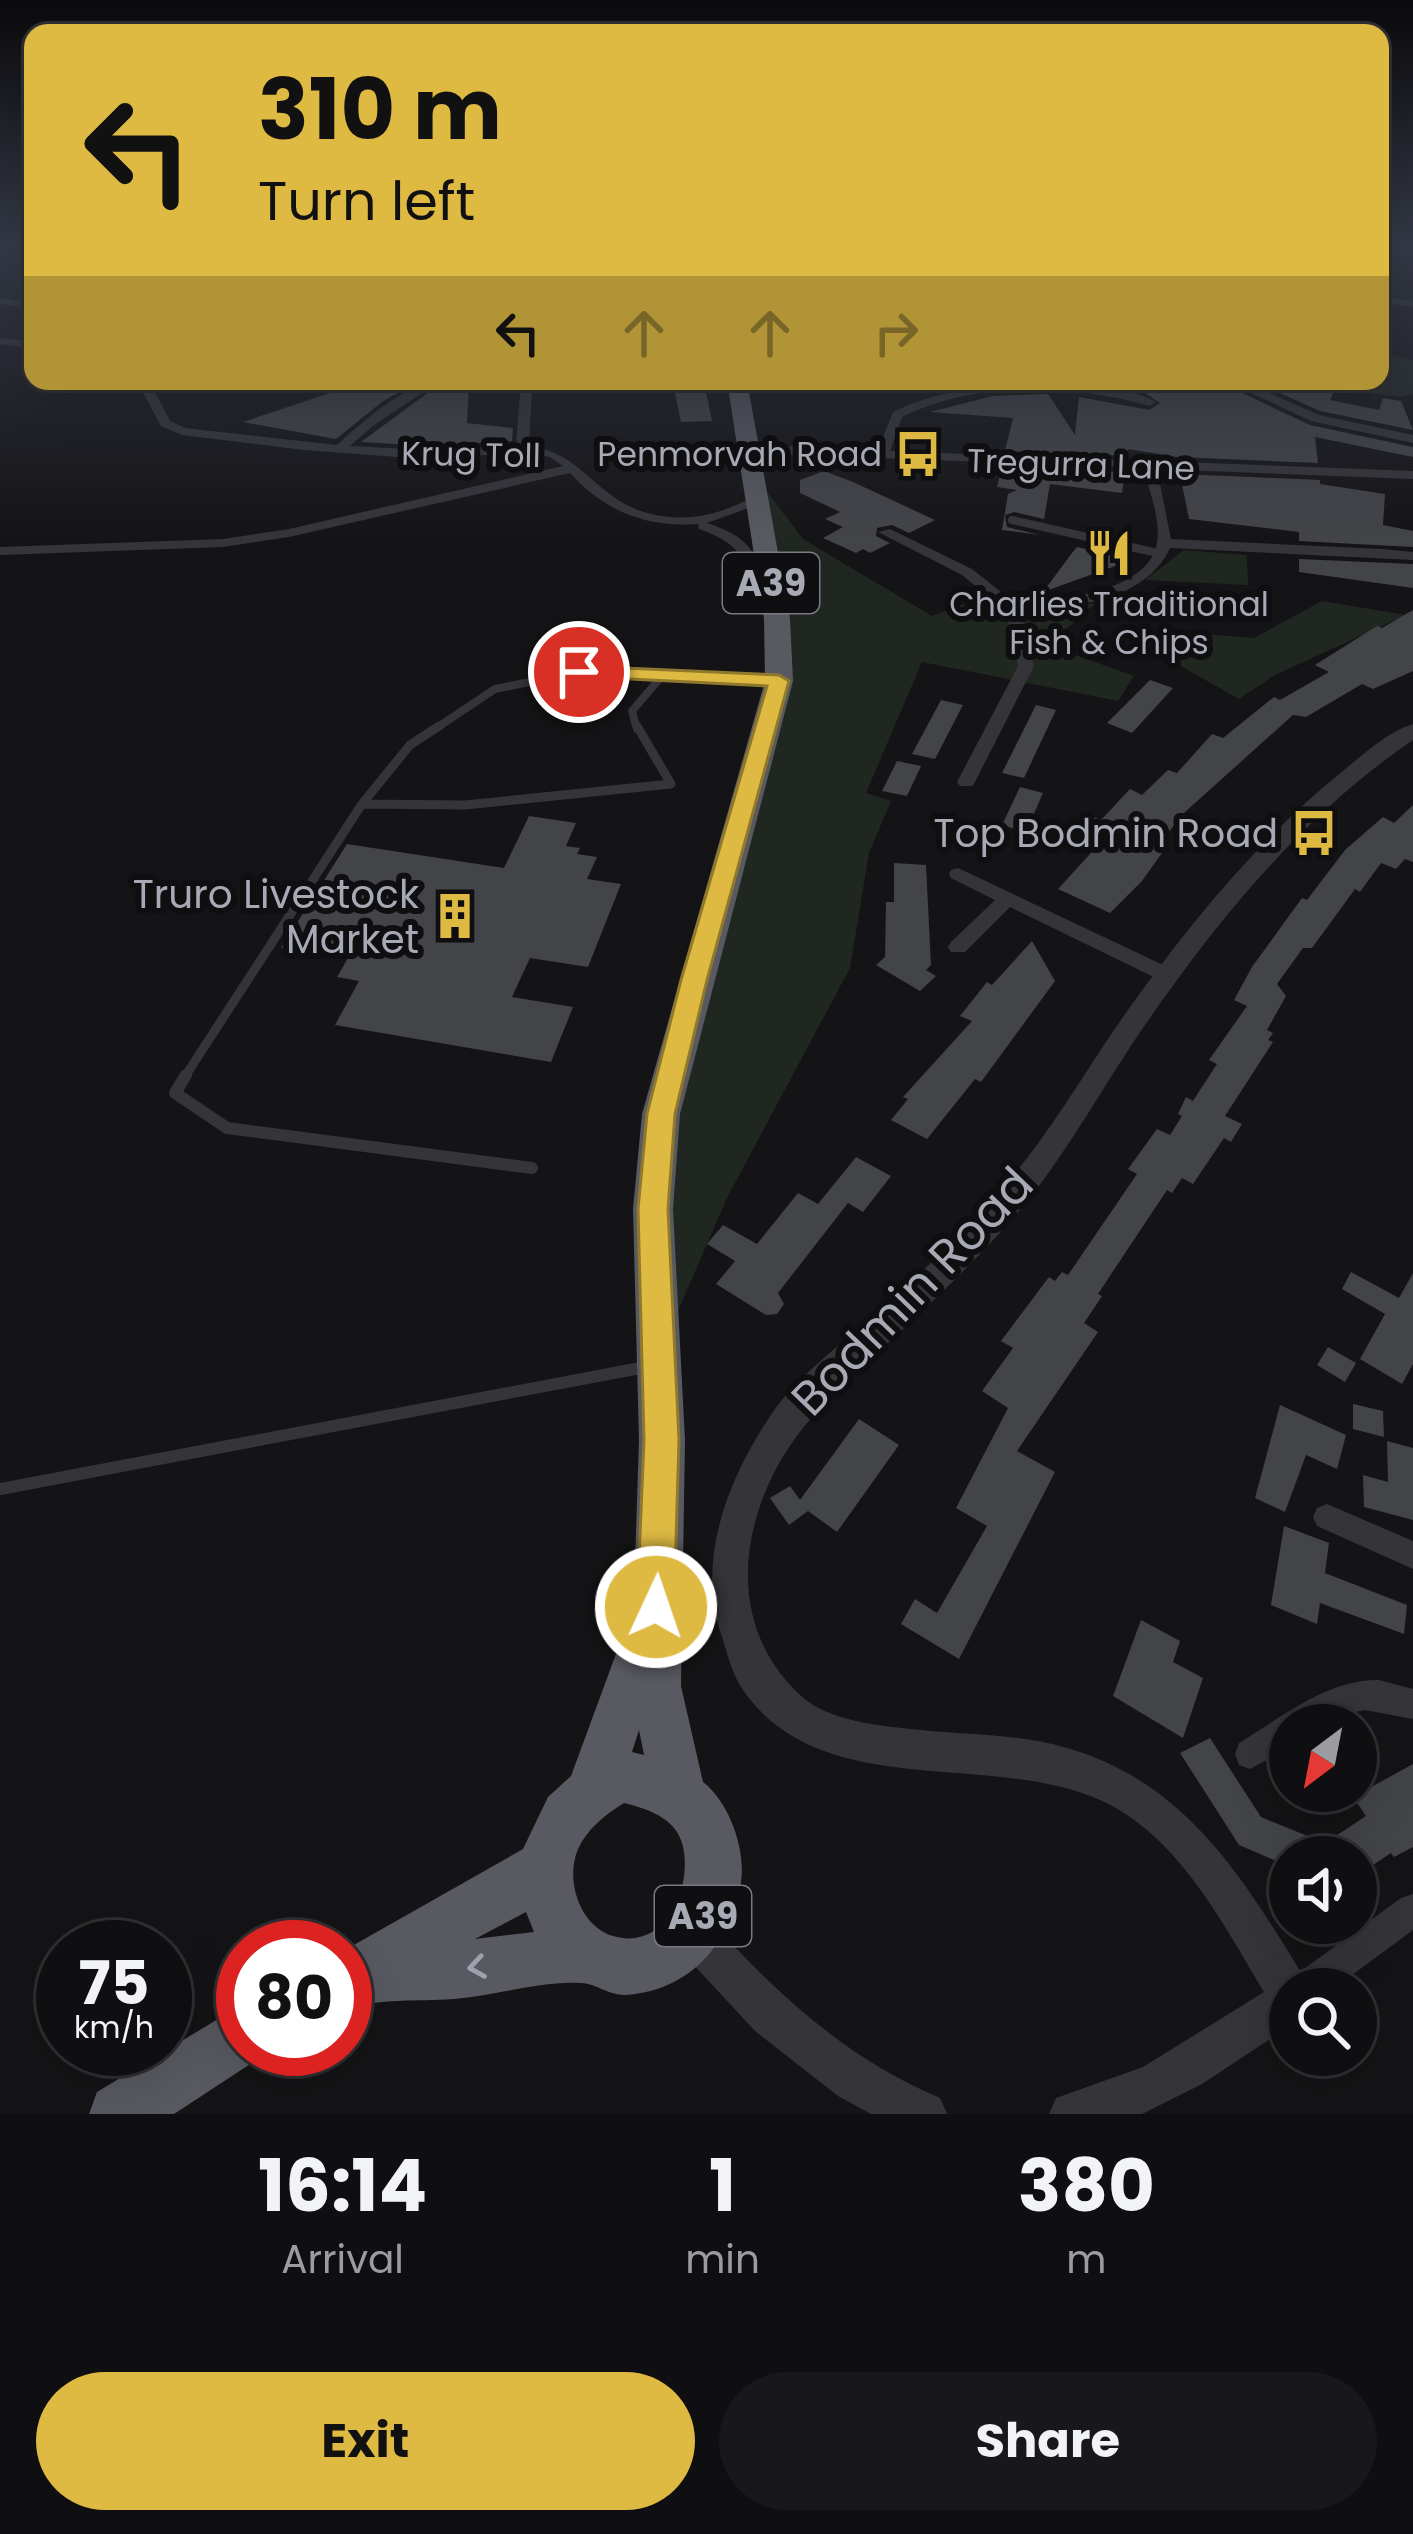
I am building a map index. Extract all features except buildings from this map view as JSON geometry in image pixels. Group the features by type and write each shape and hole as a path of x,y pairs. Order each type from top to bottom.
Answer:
{"highway":[{"name":"A39","path":"372,1977 586,1954 613,1966 642,1966 670,1955 693,1934 707,1910 715,1856 708,1829 678,1790 656,1686 662,1440 653,1209 661,1114 779,681 777,619 739,390"},
{"name":"A39","path":"372,1969 547,1866 554,1834 570,1806 593,1786 631,1689 656,1607"},
{"path":"593,1786 622,1776 651,1778 678,1790"},
{"path":"547,1866 555,1916 568,1938 586,1954"},
{"path":"118,2114 216,2051"}],"street":[{"name":"Krug Toll","path":"148,390 165,423 182,430 341,448 432,454 521,450 555,455 611,503 708,525 760,517"},
{"path":"341,448 370,422 420,390"},
{"path":"521,450 526,390"},
{"path":"882,456 897,415 944,395 1040,390"},
{"path":"1109,390 1150,401"},
{"path":"1252,390 1316,418 1413,439"},
{"name":"Tregurra Lane","path":"750,449 1413,475"},
{"path":"1150,467 1163,548"},
{"path":"0,551 223,543 573,468"},
{"path":"708,525 760,517"},
{"path":"708,525 744,542 761,606 777,619"},
{"path":"885,532 967,572 1013,608 1026,666 966,782"},
{"path":"1013,608 1094,597 1134,580 1163,548 1310,546 1413,556"},
{"name":"Bodmin Road","path":"1273,1968 1218,1877 1147,1806 1095,1777 1037,1758 847,1742 812,1726 778,1702 761,1681 734,1624 729,1592 735,1533 754,1480 783,1424 801,1401 946,1266 1035,1170 1169,976 1241,887 1361,766 1413,730"},
{"path":"958,874 1169,976"},
{"path":"958,947 1007,898"},
{"path":"1327,1517 1413,1555"},
{"path":"1331,1704 1367,1691 1413,1704"},
{"path":"1250,1754 1269,1742"},
{"path":"1334,1968 1413,1910"},
{"path":"693,1934 820,2063 882,2098 924,2114"},
{"name":"Bodmin Road","path":"1072,2114 1108,2107 1185,2068 1269,2011"}],"lane":[{"path":"1012,520 1163,548"},
{"path":"532,1168 227,1128 176,1093 350,817 410,745 495,689 579,672 779,681"},
{"path":"362,804 465,805 671,784 640,737 632,711 663,674"},
{"path":"0,1490 657,1365"}],"shaded area":[{"path":"1389,354 1413,361 1413,394 1370,393 1389,390"},
{"path":"761,484 803,539 932,616 988,595 998,614 1096,603 1048,645 1134,676 1118,701 922,662 866,793 891,801 869,853 850,968 727,1198 668,1334 667,1206 679,1119 709,981 747,858 790,683"},
{"path":"1184,550 1247,555 1248,585 1145,580"},
{"path":"1322,601 1406,615 1275,675 1239,699 1149,648 1178,632 1254,638"}],"place":[{"name":"Penmorvah Road","path":"918,454"},
{"name":"Charlies Traditional Fish & Chips","path":"1109,553"},
{"name":"Top Bodmin Road","path":"1314,833"},
{"name":"Truro Livestock Market","path":"455,916"}],"route":[{"path":"579,672 779,681 661,1114 653,1209 662,1440 656,1607"}]}
